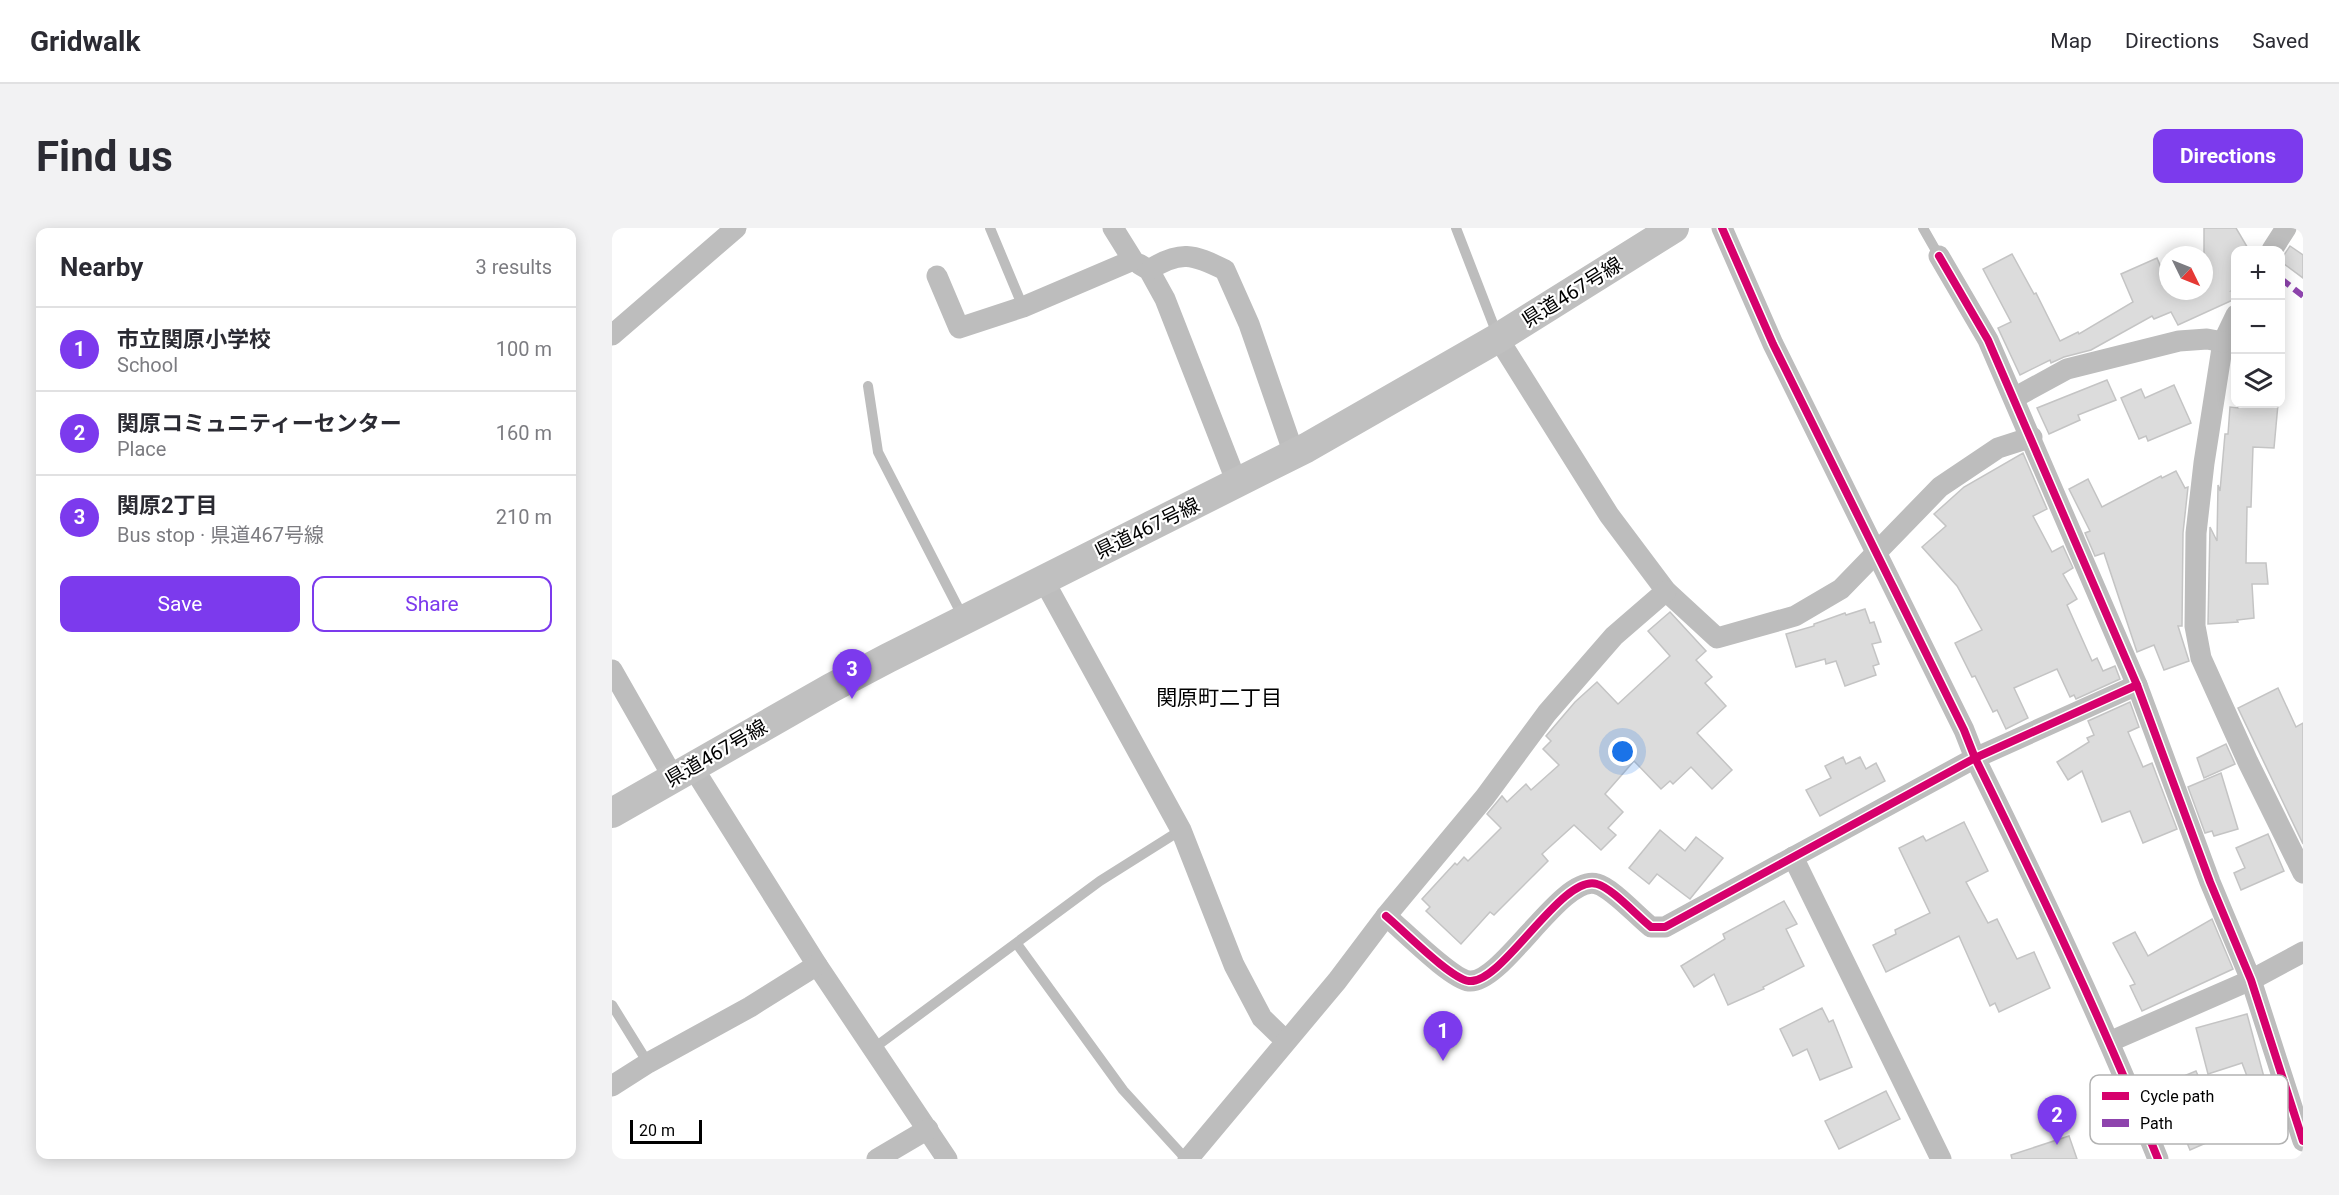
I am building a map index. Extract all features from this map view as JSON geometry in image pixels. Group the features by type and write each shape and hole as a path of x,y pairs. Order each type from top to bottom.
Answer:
{"main road":[{"name":"県道467号線","path":"612,813 831,688 1042,579 1294,454 1498,338 1674,228"}],"street":[{"path":"612,335 736,228"},
{"path":"1113,228 1165,299 1237,483"},
{"path":"1722,228 1773,344 1964,730 1975,758 2055,920 2123,1075"},
{"path":"2275,246 2286,228"},
{"path":"937,276 959,328 1141,265 1166,259 1196,256 1225,270 1249,324 1294,454"},
{"path":"1939,256 1988,340 2032,437 2137,685 2210,882 2251,980 2282,1075"},
{"path":"2231,324 2223,342 2204,463 2196,533 2195,626 2201,658 2248,762 2303,873"},
{"path":"1498,338 1609,514 1666,591 1717,638 1795,616 1841,589 1940,487 1998,448 2032,437"},
{"path":"2014,398 2067,369 2179,341 2207,339 2223,342"},
{"path":"1042,579 1181,830 1234,965 1262,1018 1286,1041"},
{"path":"1187,1159 1337,981 1386,916 1485,797 1547,713 1614,636 1666,591"},
{"path":"612,670 817,964 947,1159"},
{"path":"1386,916 1455,976 1470,981 1482,979 1578,887 1594,882 1607,888 1651,927 1665,927 1975,758 2137,685"},
{"path":"1793,857 1941,1159"},
{"path":"2109,1042 2251,980 2303,952"},
{"path":"612,1086 648,1063 750,1007 817,964"},
{"path":"2288,1095 2303,1141"},
{"path":"877,1159 928,1129"},
{"path":"2152,1144 2158,1159"}],"lane":[{"path":"990,228 1023,307"},
{"path":"1456,228 1498,338"},
{"path":"1923,228 1939,256"},
{"path":"868,386 878,452 964,619"},
{"path":"874,1048 1100,881 1181,830"},
{"path":"1017,944 1123,1090 1187,1159"},
{"path":"612,1005 648,1063"}],"building":[{"path":"2204,228 2236,228 2247,246 2231,246 2231,301 2178,325 2171,312 2154,319 2152,316 2091,350 2051,363 2050,360 2020,375 1998,328 2011,322 1983,269 2012,254 2034,294 2036,293 2060,341 2078,332 2079,334 2133,302 2121,274 2157,258 2159,300 2213,300 2213,246 2204,246"},
{"path":"2290,246 2303,255 2303,278 2285,265 2285,254"},
{"path":"2107,380 2116,400 2078,415 2080,420 2049,434 2037,408"},
{"path":"2174,385 2191,423 2148,441 2146,436 2139,439 2121,398 2141,389 2145,398"},
{"path":"2230,407 2278,408 2274,448 2253,447 2251,507 2247,507 2246,563 2266,563 2268,584 2252,584 2254,618 2237,620 2238,622 2208,624 2210,527 2217,541 2218,485 2220,491"},
{"path":"2023,453 2047,509 2033,516 2052,552 2063,546 2073,568 2063,574 2077,599 2067,605 2092,661 2097,658 2103,671 2115,666 2120,679 2076,699 2074,695 2070,697 2057,669 2014,688 2028,718 2006,729 1997,710 1993,712 1975,676 1972,677 1955,643 1982,630 1957,586 1922,547 1946,526 1934,514 1964,487"},
{"path":"2176,471 2185,488 2188,487 2183,533 2182,626 2178,626 2189,661 2164,670 2154,645 2137,652 2104,553 2095,556 2085,533 2090,531 2069,489 2088,479 2102,507 2161,476 2162,478"},
{"path":"1865,609 1870,623 1874,622 1881,642 1872,644 1879,664 1873,666 1876,675 1845,686 1836,661 1826,664 1825,659 1796,667 1786,634 1814,626 1814,624 1845,613 1846,615"},
{"path":"1670,612 1706,651 1696,660 1712,677 1705,683 1726,706 1697,733 1732,770 1712,789 1691,767 1673,784 1670,781 1661,789 1634,761 1605,794 1623,812 1608,828 1616,835 1601,850 1574,825 1542,854 1548,861 1494,915 1490,912 1461,944 1426,911 1430,907 1422,899 1455,863 1457,865 1464,857 1468,861 1501,828 1487,814 1502,796 1507,802 1526,784 1531,790 1559,765 1543,749 1551,741 1546,736 1575,702 1597,682 1618,704 1670,656 1648,631"},
{"path":"2278,688 2296,727 2303,723 2303,844 2238,708"},
{"path":"2130,702 2139,727 2128,732 2143,767 2152,763 2177,829 2143,843 2130,811 2102,822 2082,771 2068,780 2057,762 2089,742 2087,738 2094,735 2088,721"},
{"path":"2226,744 2235,764 2204,778 2197,758"},
{"path":"1843,757 1846,764 1860,757 1866,769 1876,763 1885,781 1820,816 1806,790 1831,778 1825,766"},
{"path":"2221,773 2238,829 2214,836 2212,831 2205,833 2188,787"},
{"path":"1964,822 1988,871 1966,882 1988,923 1997,919 2017,959 2034,952 2050,988 1999,1012 1995,1003 1990,1006 1959,936 1886,972 1873,945 1896,934 1895,930 1930,913 1899,848 1923,836 1926,841"},
{"path":"1660,830 1685,851 1696,837 1723,858 1690,899 1657,874 1649,884 1629,868"},
{"path":"2268,834 2284,871 2241,890 2234,873 2245,868 2236,848"},
{"path":"1784,901 1797,924 1786,929 1804,966 1763,987 1764,989 1728,1005 1714,974 1694,987 1681,966 1725,939 1723,934"},
{"path":"2212,919 2233,969 2142,1011 2130,986 2135,984 2113,943 2135,932 2148,956"},
{"path":"1822,1008 1829,1022 1833,1020 1852,1067 1820,1080 1807,1049 1793,1056 1780,1029"},
{"path":"2247,1014 2263,1075 2247,1075 2242,1063 2208,1074 2196,1028"},
{"path":"2196,1071 2198,1075 2186,1075"},
{"path":"1886,1091 1900,1119 1839,1149 1825,1121"},
{"path":"2069,1136 2077,1159 2012,1159 2011,1155"},
{"path":"2188,1144 2204,1144 2190,1150"}],"marked path":[{"path":"2285,282 2303,296"}],"cycle path":[{"path":"1722,228 1773,344 1964,730 2123,1075"},
{"path":"1939,256 1988,340 2137,685 2210,882 2251,980 2282,1075"},
{"path":"1386,916 1439,963 1469,981 1483,978 1498,966 1550,911 1567,895 1583,885 1597,884 1603,887 1617,896 1651,927 1665,927 1975,758 2137,685"},
{"path":"2288,1095 2303,1141"},
{"path":"2152,1144 2158,1159"}],"place":[{"name":"関原2丁目","path":"852,699"},
{"name":"市立関原小学校","path":"1443,1061"},
{"name":"関原コミュニティーセンター","path":"2057,1145"}],"district":[{"name":"関原町二丁目","path":"1219,698"}]}
